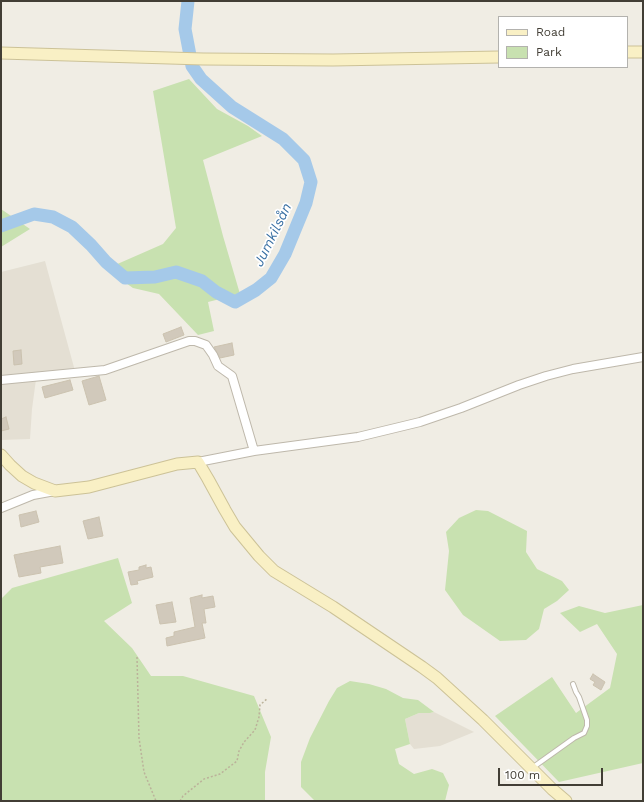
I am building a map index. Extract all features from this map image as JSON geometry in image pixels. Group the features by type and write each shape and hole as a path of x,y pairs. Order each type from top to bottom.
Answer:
{"street":[{"path":"628,52 643,52"},
{"path":"1,53 203,59 333,60 498,57"},
{"path":"1,380 105,370 189,341 196,341 206,346 213,355 218,366 232,376 254,451"},
{"path":"1,508 33,495 89,487 177,464 198,462 254,451 373,434 426,420 546,376 580,368 643,357"},
{"path":"1,455 22,476 34,483 55,491"},
{"path":"198,462 235,527 259,556 274,571 333,607 437,678 566,801"}],"lane":[{"path":"532,768 574,738 584,733 587,726 587,720 573,684"}],"path":[{"path":"137,657 140,744 144,772 156,801"},
{"path":"180,801 183,796 204,779 220,774 237,762 239,751 244,742 255,730 259,717 260,705 268,698"}],"shaded area":[{"path":"45,261 75,371 37,372 30,439 1,440 1,272"},
{"path":"434,712 474,732 440,746 414,749 410,744 405,719 419,713"}],"green space":[{"path":"189,79 217,109 248,126 262,136 203,160 240,294 208,302 214,331 198,335 159,294 133,288 106,269 163,244 176,228 153,91"},
{"path":"1,209 30,229 1,247"},
{"path":"476,510 488,511 527,531 526,552 537,569 562,581 569,590 557,601 544,609 539,629 526,640 500,641 463,615 445,590 449,551 446,532 459,518"},
{"path":"118,558 132,603 104,621 132,648 151,676 183,676 254,696 271,737 265,772 265,801 1,801 1,599 12,588"},
{"path":"643,605 643,763 559,782 495,716 552,677 576,713 610,688 617,654 597,624 580,632 560,613 579,606 605,613"},
{"path":"350,681 369,684 386,689 403,698 418,700 434,712 419,713 405,719 410,744 395,749 399,764 414,774 432,769 443,773 449,785 445,801 315,801 301,787 301,762 310,738 337,688"}],"building":[{"path":"181,327 184,335 166,342 163,334"},
{"path":"232,343 234,355 220,358 214,347"},
{"path":"21,350 22,364 14,365 13,351"},
{"path":"99,376 106,400 89,405 82,381"},
{"path":"70,380 73,390 45,398 42,387"},
{"path":"6,417 9,429 1,431 1,419"},
{"path":"36,511 39,522 21,527 19,515"},
{"path":"99,517 103,536 88,539 83,521"},
{"path":"60,546 63,563 40,567 41,573 19,577 14,555"},
{"path":"146,565 146,568 151,567 153,577 137,581 138,584 131,585 128,572 139,570 139,567"},
{"path":"202,595 202,598 213,596 215,607 204,609 206,623 202,623 205,638 167,646 166,638 174,636 174,632 195,627 190,598"},
{"path":"172,602 176,622 160,624 156,605"},
{"path":"593,674 605,682 601,690 593,685 595,682 590,679"}],"waterway":[{"name":"Jumkilsån","path":"1,226 34,214 53,217 72,227 106,262 125,278 155,277 176,272 202,281 216,292 235,302 256,290 271,278 285,254 306,203 311,182 304,160 283,139 232,107 201,79 192,66 185,29 188,1"}]}
